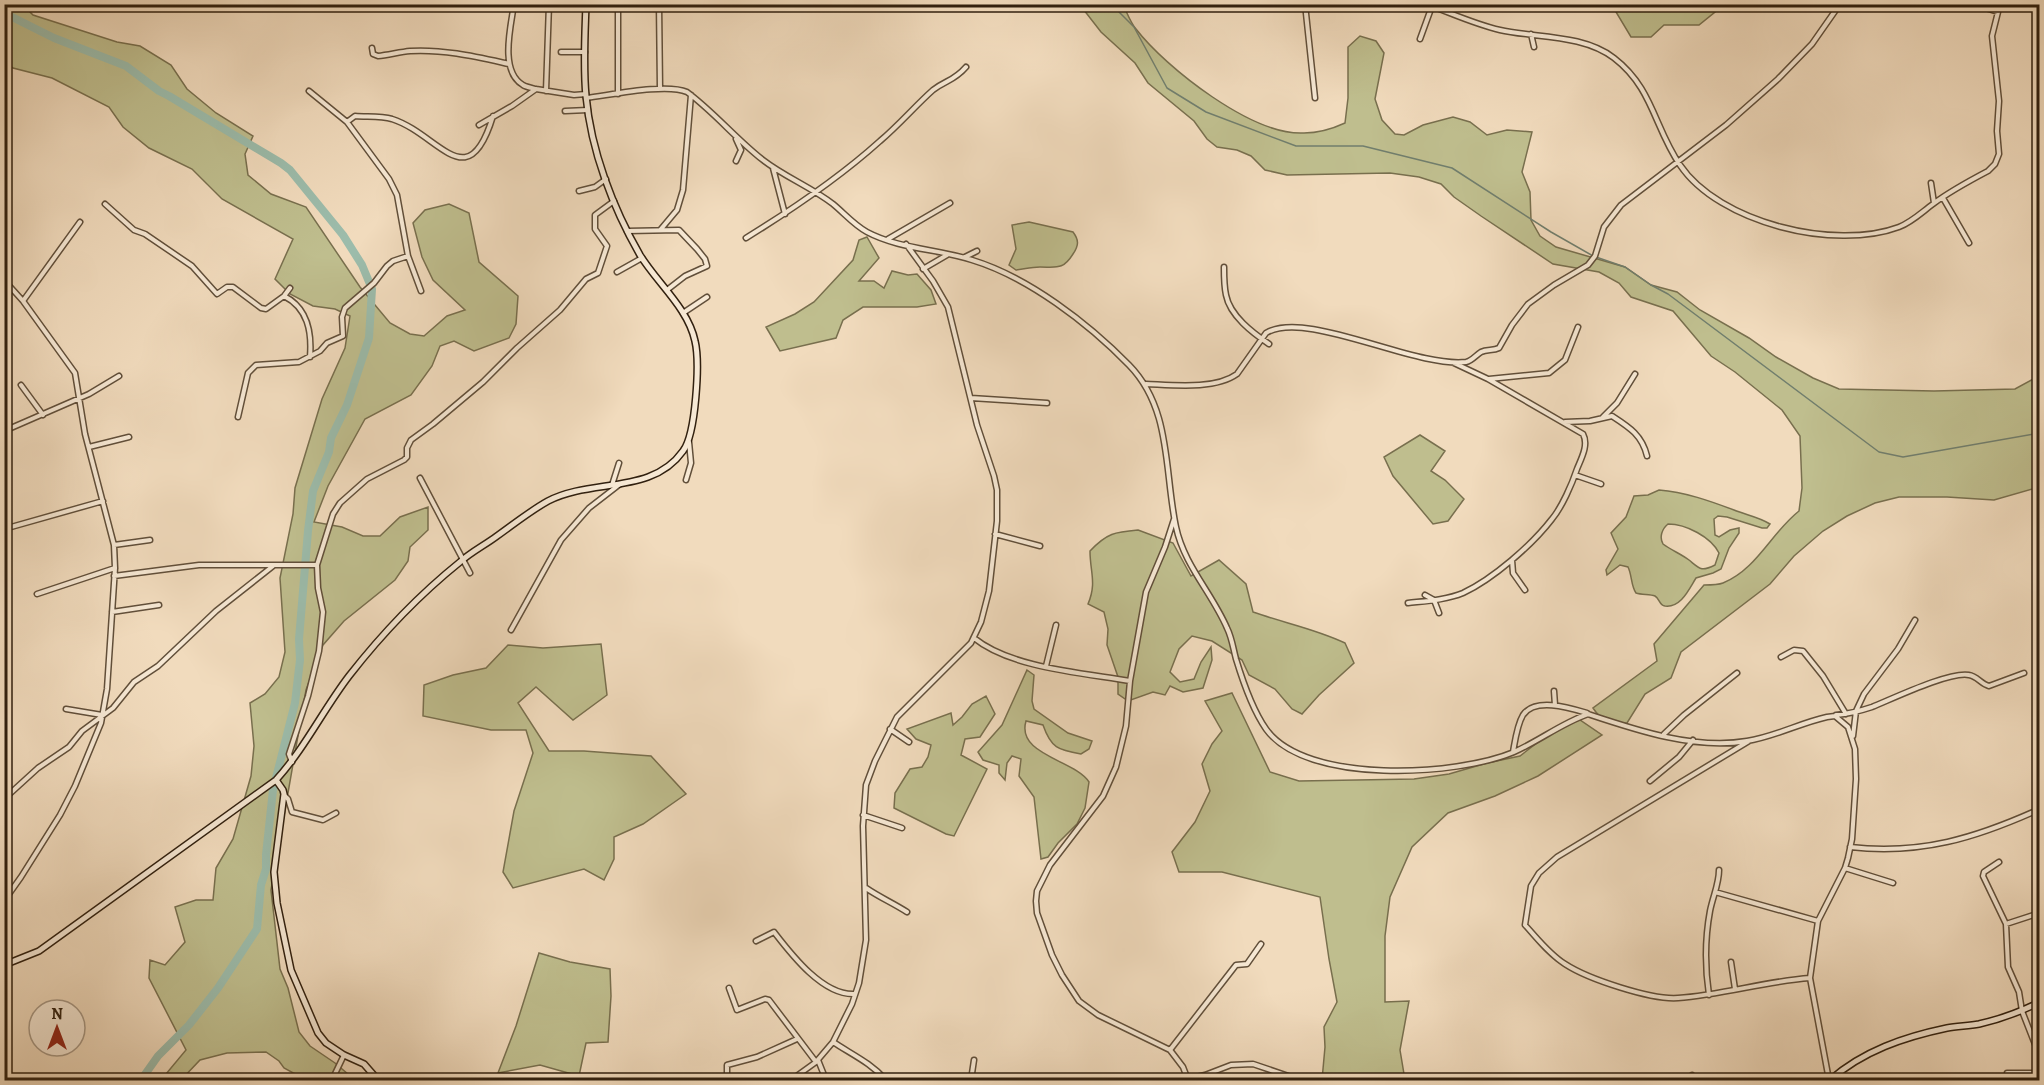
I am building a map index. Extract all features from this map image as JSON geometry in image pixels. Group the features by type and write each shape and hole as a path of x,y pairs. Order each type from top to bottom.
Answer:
{"main road":[{"path":"4,965 39,951 276,780 292,763 336,693 369,652 427,591 462,560 549,501 592,487 646,478 662,471 674,462 689,442 696,387 695,338 682,313 642,258 627,231 606,179 594,139 586,96 586,4"},
{"path":"276,780 284,794 274,872 277,903 291,970 318,1033 326,1043 364,1064 378,1080"},
{"path":"1830,1080 1859,1059 1894,1042 1949,1028 1976,1024 2022,1011 2040,1002"}],"street":[{"path":"514,4 509,38 509,64 513,75 523,85 546,91 586,96 676,88 691,95 773,168 816,192 861,228 887,240 964,257 987,265 1044,293 1114,351 1145,383 1152,397 1162,429 1178,539 1186,559 1218,608 1229,632 1240,669 1259,716 1279,743 1294,752 1324,761 1374,771 1393,772 1451,766 1513,752 1587,714"},
{"path":"546,91 549,4"},
{"path":"618,4 618,94"},
{"path":"659,4 660,89"},
{"path":"1305,4 1316,98"},
{"path":"1426,4 1497,29 1568,40 1595,48 1611,56 1628,69 1641,85 1678,163 1689,177 1706,192 1729,207 1783,226 1810,233 1851,236 1883,232 1902,226 1934,203 1988,171 1995,164 1999,154 1997,131 1999,100 1992,36 1998,12 1973,4"},
{"path":"1145,383 1189,385 1230,378 1237,374 1260,339 1273,329 1296,328 1334,333 1422,358 1451,361 1465,362 1486,350 1499,348 1512,325 1528,304 1588,265 1595,256 1604,227 1622,205 1734,119 1812,44 1838,6 1829,4"},
{"path":"1420,39 1432,6"},
{"path":"1532,34 1534,47"},
{"path":"372,48 374,54 378,56 409,51 436,51 509,64"},
{"path":"561,52 585,52"},
{"path":"746,238 816,192 879,143 933,90 956,79 966,67"},
{"path":"479,125 536,89"},
{"path":"309,91 347,122 389,179 397,195 408,256 421,291"},
{"path":"660,230 677,210 681,201 691,95"},
{"path":"566,111 588,110"},
{"path":"347,122 355,116 393,119 461,159 476,153 483,144 493,116"},
{"path":"735,135 741,150 736,161"},
{"path":"773,168 785,214"},
{"path":"579,191 595,187 606,179"},
{"path":"1931,183 1934,203"},
{"path":"1943,198 1969,243"},
{"path":"292,763 289,754 308,696 319,651 323,612 318,588 318,565 333,514 340,503 367,479 404,460 407,457 407,448 411,440 483,382 560,310 586,279 598,273 607,246 595,229 596,215 614,201"},
{"path":"887,240 950,203"},
{"path":"105,204 134,230 145,234 192,266 217,294 227,287 233,287 261,308 266,309 284,296 290,288"},
{"path":"23,301 80,222"},
{"path":"627,231 673,229 681,232 701,254 707,266 685,276 666,290"},
{"path":"791,1080 817,1061 833,1042 855,994 865,952 863,816 866,785 874,761 897,717 962,654 974,638 986,606 997,521 997,490 977,425 948,307 906,244"},
{"path":"964,257 976,251"},
{"path":"923,268 947,255"},
{"path":"238,417 248,373 256,365 299,362 310,358 327,343 343,336 342,317 345,308 371,286 393,261 408,256"},
{"path":"617,272 642,258"},
{"path":"1224,267 1228,304 1239,319 1260,339 1269,344"},
{"path":"4,280 23,301 75,373 89,447 114,545 115,568 107,689 103,715 70,795 4,901"},
{"path":"284,296 300,306 306,318 311,341 310,358"},
{"path":"682,313 707,297"},
{"path":"1488,379 1550,373 1565,360 1578,327"},
{"path":"1408,603 1462,593 1479,584 1512,560 1553,518 1575,475 1586,439 1583,434 1488,379 1451,361"},
{"path":"1603,417 1617,403 1635,374"},
{"path":"4,431 80,398 119,376"},
{"path":"21,385 43,415"},
{"path":"971,398 1047,402"},
{"path":"1561,422 1590,421 1612,416 1634,430 1647,456"},
{"path":"89,447 129,437"},
{"path":"686,480 691,463 689,442"},
{"path":"612,485 619,463"},
{"path":"1575,475 1601,484"},
{"path":"420,478 470,573"},
{"path":"511,630 561,540 589,508 621,483"},
{"path":"4,529 103,501"},
{"path":"1174,518 1165,547 1146,592 1130,681 1126,726 1116,767 1103,796 1050,865 1037,891 1037,913 1052,955 1079,1001 1098,1015 1170,1050 1183,1067 1188,1080 1231,1065 1253,1064 1300,1080"},
{"path":"994,534 1040,546"},
{"path":"114,545 150,540"},
{"path":"1512,560 1513,573 1525,590"},
{"path":"114,576 199,565 318,565"},
{"path":"4,799 38,768 69,747 81,731 122,699 134,682 158,666 216,611 273,566"},
{"path":"37,594 115,568"},
{"path":"1425,595 1434,600 1439,613"},
{"path":"112,612 159,605"},
{"path":"1830,1080 1810,978 1818,921 1845,868 1850,847 1856,800 1853,737 1856,711 1864,694 1898,649 1915,620"},
{"path":"1046,666 1056,625"},
{"path":"974,638 988,648 1010,657 1130,681"},
{"path":"1781,657 1794,650 1803,651 1823,676 1846,714"},
{"path":"1664,735 1737,673"},
{"path":"1513,752 1524,713 1544,706 1555,705 1625,727 1721,744 1749,741 1817,719 1846,714 1958,675 1970,675 1989,686 2024,673"},
{"path":"1554,691 1555,705"},
{"path":"66,709 103,715"},
{"path":"1835,716 1848,727 1853,737"},
{"path":"890,729 909,742"},
{"path":"1650,781 1679,758 1693,740"},
{"path":"1749,741 1557,857 1539,873 1531,886 1525,925 1564,964 1580,972 1654,997 1677,998 1709,995 1810,978"},
{"path":"284,794 292,812 322,820 336,813"},
{"path":"1850,847 1898,850 1941,844 1978,834 2040,809"},
{"path":"863,816 902,828"},
{"path":"1999,862 1984,872 1983,876 2006,924 2008,967 2019,992 2022,1011 2040,1057"},
{"path":"1845,868 1893,883"},
{"path":"1709,995 1706,948 1719,870"},
{"path":"865,887 907,912"},
{"path":"1715,892 1818,921"},
{"path":"2006,924 2040,913"},
{"path":"756,941 774,932 810,973 837,991 855,994"},
{"path":"1170,1050 1236,965 1247,964 1261,944"},
{"path":"1731,962 1735,989"},
{"path":"729,988 737,1010 765,999 770,1000 797,1039 817,1061 826,1080"},
{"path":"728,1080 727,1065 757,1057 797,1039"},
{"path":"833,1042 867,1061 886,1080"},
{"path":"332,1080 345,1055"},
{"path":"971,1080 970,1073 974,1060"},
{"path":"2007,1073 2040,1073"},
{"path":"1692,1075 1694,1080"}],"shaded area":[{"path":"1646,4 1648,6 1710,5 1715,12 1699,25 1664,25 1651,37 1631,37 1616,12 1615,5"},
{"path":"4,5 23,5 33,15 117,42 140,46 171,65 187,89 216,113 253,136 245,154 248,175 271,194 306,207 360,287 390,323 410,334 424,336 447,316 465,310 433,280 422,257 413,223 425,210 449,204 469,213 479,262 518,296 516,324 509,338 474,351 454,341 440,346 432,366 411,395 365,419 328,486 314,522 342,527 363,536 380,536 400,517 428,507 428,530 410,547 408,561 395,580 344,621 323,645 306,690 271,890 280,969 288,988 299,1032 310,1046 355,1080 306,1080 284,1068 279,1061 266,1052 227,1053 200,1060 181,1080 161,1080 186,1050 149,978 150,960 165,965 185,942 175,907 196,900 213,900 216,868 233,839 251,776 254,746 250,703 265,694 279,677 285,652 280,578 293,514 295,488 322,399 345,348 350,316 335,309 313,306 290,294 275,279 293,239 222,199 192,169 149,148 123,127 109,107 52,78 13,68 5,62"},
{"path":"1080,5 1123,5 1134,26 1150,45 1189,80 1236,112 1260,124 1283,131 1315,132 1345,123 1348,98 1348,47 1360,36 1376,41 1384,53 1375,99 1382,120 1395,134 1404,135 1423,125 1453,117 1470,122 1487,135 1507,130 1532,132 1522,172 1530,192 1531,220 1540,236 1556,247 1625,267 1651,285 1677,292 1700,310 1813,378 1839,389 1934,391 2015,389 2039,376 2039,487 1994,500 1899,497 1875,503 1847,516 1823,531 1794,556 1770,584 1681,652 1671,678 1645,694 1627,723 1607,721 1593,708 1657,661 1654,644 1704,585 1716,585 1735,577 1755,560 1799,511 1802,488 1800,436 1782,410 1711,356 1673,311 1631,297 1619,283 1599,272 1553,264 1454,197 1441,184 1419,177 1390,173 1287,175 1265,170 1251,156 1237,150 1217,147 1207,139 1194,121 1148,83 1135,63 1101,32"},
{"path":"1029,222 1073,232 1077,245 1066,263 1055,267 1016,270 1009,265 1016,249 1012,225"},
{"path":"867,237 879,258 859,281 874,281 884,288 892,271 908,275 917,274 931,290 936,304 917,307 863,307 843,320 836,338 780,351 766,327 795,314 814,302 853,260 859,240"},
{"path":"1420,435 1445,451 1431,471 1445,480 1464,499 1448,521 1433,524 1393,476 1384,457"},
{"path":"1659,490 1688,495 1770,524 1767,528 1762,528 1727,517 1718,516 1714,519 1715,535 1719,537 1730,530 1739,528 1739,533 1729,548 1721,569 1696,578 1680,601 1671,606 1665,606 1655,596 1636,593 1628,567 1620,565 1607,575 1606,570 1618,549 1611,533 1626,517 1634,496 1648,495","holes":["1668,524 1697,532 1710,542 1719,553 1715,565 1701,569 1663,544 1661,536 1664,528"]},
{"path":"1138,530 1173,543 1191,576 1219,560 1246,584 1253,612 1345,643 1354,663 1302,714 1292,709 1275,689 1249,675 1242,660 1212,641 1192,636 1179,649 1170,672 1180,682 1194,679 1211,647 1212,660 1203,688 1183,692 1170,686 1165,695 1153,692 1128,701 1118,694 1118,677 1107,645 1108,629 1104,612 1088,604 1093,584 1090,551 1101,540 1112,534"},
{"path":"601,644 607,695 573,720 536,687 518,703 549,751 651,756 686,794 643,824 614,837 614,859 604,880 584,869 513,888 503,872 514,811 533,753 526,730 491,730 423,716 424,685 453,675 486,668 508,645 543,648"},
{"path":"1027,670 1034,675 1032,701 1034,709 1068,733 1092,741 1089,749 1081,754 1066,751 1052,743 1043,725 1026,721 1025,732 1030,742 1048,756 1082,774 1089,782 1085,808 1077,824 1048,857 1041,859 1034,797 1019,776 1021,759 1012,756 1007,763 1005,780 999,773 999,765 983,760 978,752 1002,725"},
{"path":"1232,693 1270,772 1299,781 1414,779 1449,774 1520,756 1542,739 1577,718 1602,735 1538,776 1495,796 1448,813 1412,847 1390,897 1385,936 1385,1002 1409,1001 1400,1050 1405,1080 1322,1080 1324,1027 1337,1002 1320,897 1222,872 1179,872 1172,852 1195,822 1210,791 1202,764 1212,744 1222,731 1205,701"},
{"path":"986,696 995,714 980,737 965,739 961,755 987,769 954,836 894,808 895,793 910,769 922,767 931,745 916,739 907,729 951,713 953,725 972,704"},
{"path":"539,953 570,962 610,969 608,1042 586,1043 579,1076 540,1065 498,1073 516,1026"}],"waterway":[{"path":"1111,4 1134,27 1167,88 1206,112 1296,146 1363,146 1452,168 1551,232 1593,256 1625,267 1668,294 1879,452 1903,457 2040,433"},
{"path":"4,13 54,38 126,66 159,91 281,163 290,170 343,235 362,265 372,289 369,338 347,405 331,438 329,452 313,491 295,703 273,790 266,869 261,885 257,929 218,988 189,1025 158,1056 141,1080"}]}
